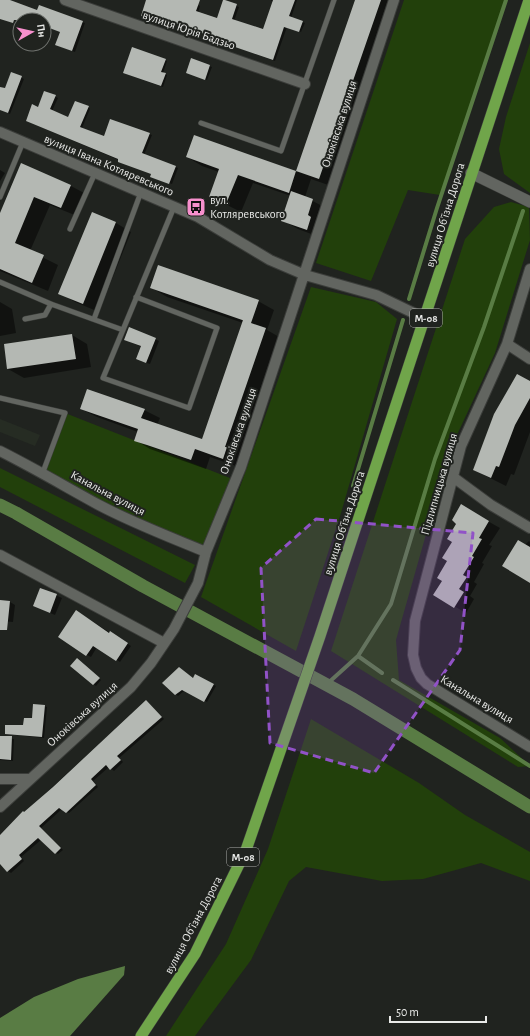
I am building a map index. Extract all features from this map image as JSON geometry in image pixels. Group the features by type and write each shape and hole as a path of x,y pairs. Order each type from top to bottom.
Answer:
{"highway":[{"name":"вулиця Обʼїзна Дорога","path":"141,1036 178,982 220,906 246,850 288,724 320,636 426,319 471,173 529,0"}],"street":[{"name":"вулиця Юрія Бадзьо","path":"65,0 305,84"},
{"name":"Оноківська вулиця","path":"0,807 131,687 151,663 174,629 198,583 206,552 241,467 394,0"},
{"name":"вулиця Івана Котляревського","path":"0,132 198,216 270,260 305,275 376,295 426,319"},
{"path":"471,173 530,202"},
{"name":"Підлипницька вулиця","path":"416,668 412,655 415,621 461,446 507,344 530,269"},
{"path":"507,344 530,359"},
{"name":"Канальна вулиця","path":"0,451 43,472 100,505 151,530 206,552"},
{"path":"453,477 491,505 530,528"},
{"path":"0,555 164,643"},
{"name":"Канальна вулиця","path":"416,668 427,684 530,747"},
{"path":"0,779 29,779"}],"lane":[{"path":"201,123 281,151 334,0"},
{"path":"0,197 23,142"},
{"path":"70,229 95,173"},
{"path":"94,319 141,192"},
{"path":"136,298 216,328 189,408 102,378 174,207"},
{"path":"0,282 51,304 122,330"},
{"path":"25,319 45,315 51,304"},
{"path":"0,398 65,413 43,472"}],"highlighted area":[{"path":"316,519 473,533 460,650 374,773 270,743 261,568"}],"shaded area":[{"path":"404,0 506,0 440,195 408,190 371,281 316,263"},
{"path":"530,43 530,193 504,174 499,149 506,117"},
{"path":"511,202 529,207 530,240 495,353 450,450 396,640 399,680 500,738 530,766 518,767 331,651 465,239 494,207"},
{"path":"311,287 376,302 397,319 341,513 296,651 201,597"},
{"path":"65,413 235,480 206,552 151,530 43,472"},
{"path":"0,419 40,435 35,446 0,432"},
{"path":"0,468 195,565 185,583 0,487"},
{"path":"311,719 419,783 465,815 530,852 530,881 481,863 423,879 382,881 306,867 289,881 251,960 195,1036 166,1036 226,944 268,849"},
{"path":"125,966 124,975 70,1036 0,1036 0,1018 34,997 78,979"}],"building":[{"path":"0,0 10,0 37,10 39,5 83,21 72,51 55,45 60,32 52,29 52,12 12,12 12,23 0,19"},
{"path":"146,0 200,0 196,11 217,18 223,0 225,0 237,4 232,19 263,29 273,0 295,0 289,16 303,21 299,32 284,27 273,60 206,37 207,35 155,16 153,21 141,16"},
{"path":"355,0 381,0 319,179 296,171"},
{"path":"132,47 166,59 161,72 166,73 161,86 123,73"},
{"path":"191,58 210,65 205,80 186,73"},
{"path":"11,72 22,76 8,113 0,110 0,87 5,88"},
{"path":"44,91 56,95 50,109 68,117 75,101 89,106 80,127 104,136 110,119 150,133 142,153 176,166 169,184 150,177 151,174 118,162 118,159 26,121 32,104 38,107"},
{"path":"194,135 296,171 289,193 238,175 226,204 209,197 219,169 186,157"},
{"path":"21,163 71,185 61,208 34,197 15,243 44,255 32,283 0,269 0,213"},
{"path":"291,191 313,199 308,215 311,217 307,230 281,221"},
{"path":"92,212 116,222 83,304 58,294"},
{"path":"158,265 259,300 251,323 266,328 225,447 227,447 223,459 195,449 191,460 134,441 138,429 80,409 87,389 145,409 141,418 202,439 243,320 150,288"},
{"path":"129,327 156,338 146,363 136,359 141,346 124,340"},
{"path":"72,334 76,359 7,369 4,344"},
{"path":"517,374 530,381 530,398 515,425 499,467 496,466 491,478 473,470 494,414"},
{"path":"461,504 489,521 479,538 482,539 472,556 474,557 463,575 467,577 459,589 464,592 454,608 433,595 442,581 437,578 447,561 442,558 452,542 447,539 456,524 452,520"},
{"path":"518,540 530,547 530,583 502,566"},
{"path":"40,588 57,594 50,613 33,606"},
{"path":"0,600 10,601 7,630 0,630"},
{"path":"76,610 109,633 110,631 128,643 116,661 93,646 86,656 58,637"},
{"path":"77,658 100,678 93,685 70,666"},
{"path":"179,667 193,678 195,674 214,684 204,702 182,690 175,695 162,683"},
{"path":"146,700 162,717 117,756 121,760 110,770 106,765 91,779 96,785 66,813 59,808 39,826 61,848 55,854 38,838 19,855 22,859 7,872 0,864 0,835 23,811 24,812 53,787"},
{"path":"33,704 45,705 42,737 5,734 5,725 23,725 24,718 32,718"},
{"path":"0,736 12,736 11,760 0,759"}],"waterway":[{"path":"409,299 437,208 506,0"},
{"path":"327,684 358,656 391,604 435,459 484,327 523,211"},
{"path":"353,486 403,320"},
{"path":"0,505 143,586 353,699 530,807"},
{"path":"358,656 382,673"},
{"path":"393,680 530,766"}],"place":[{"name":"вул. Котляревського","path":"196,207"}]}
